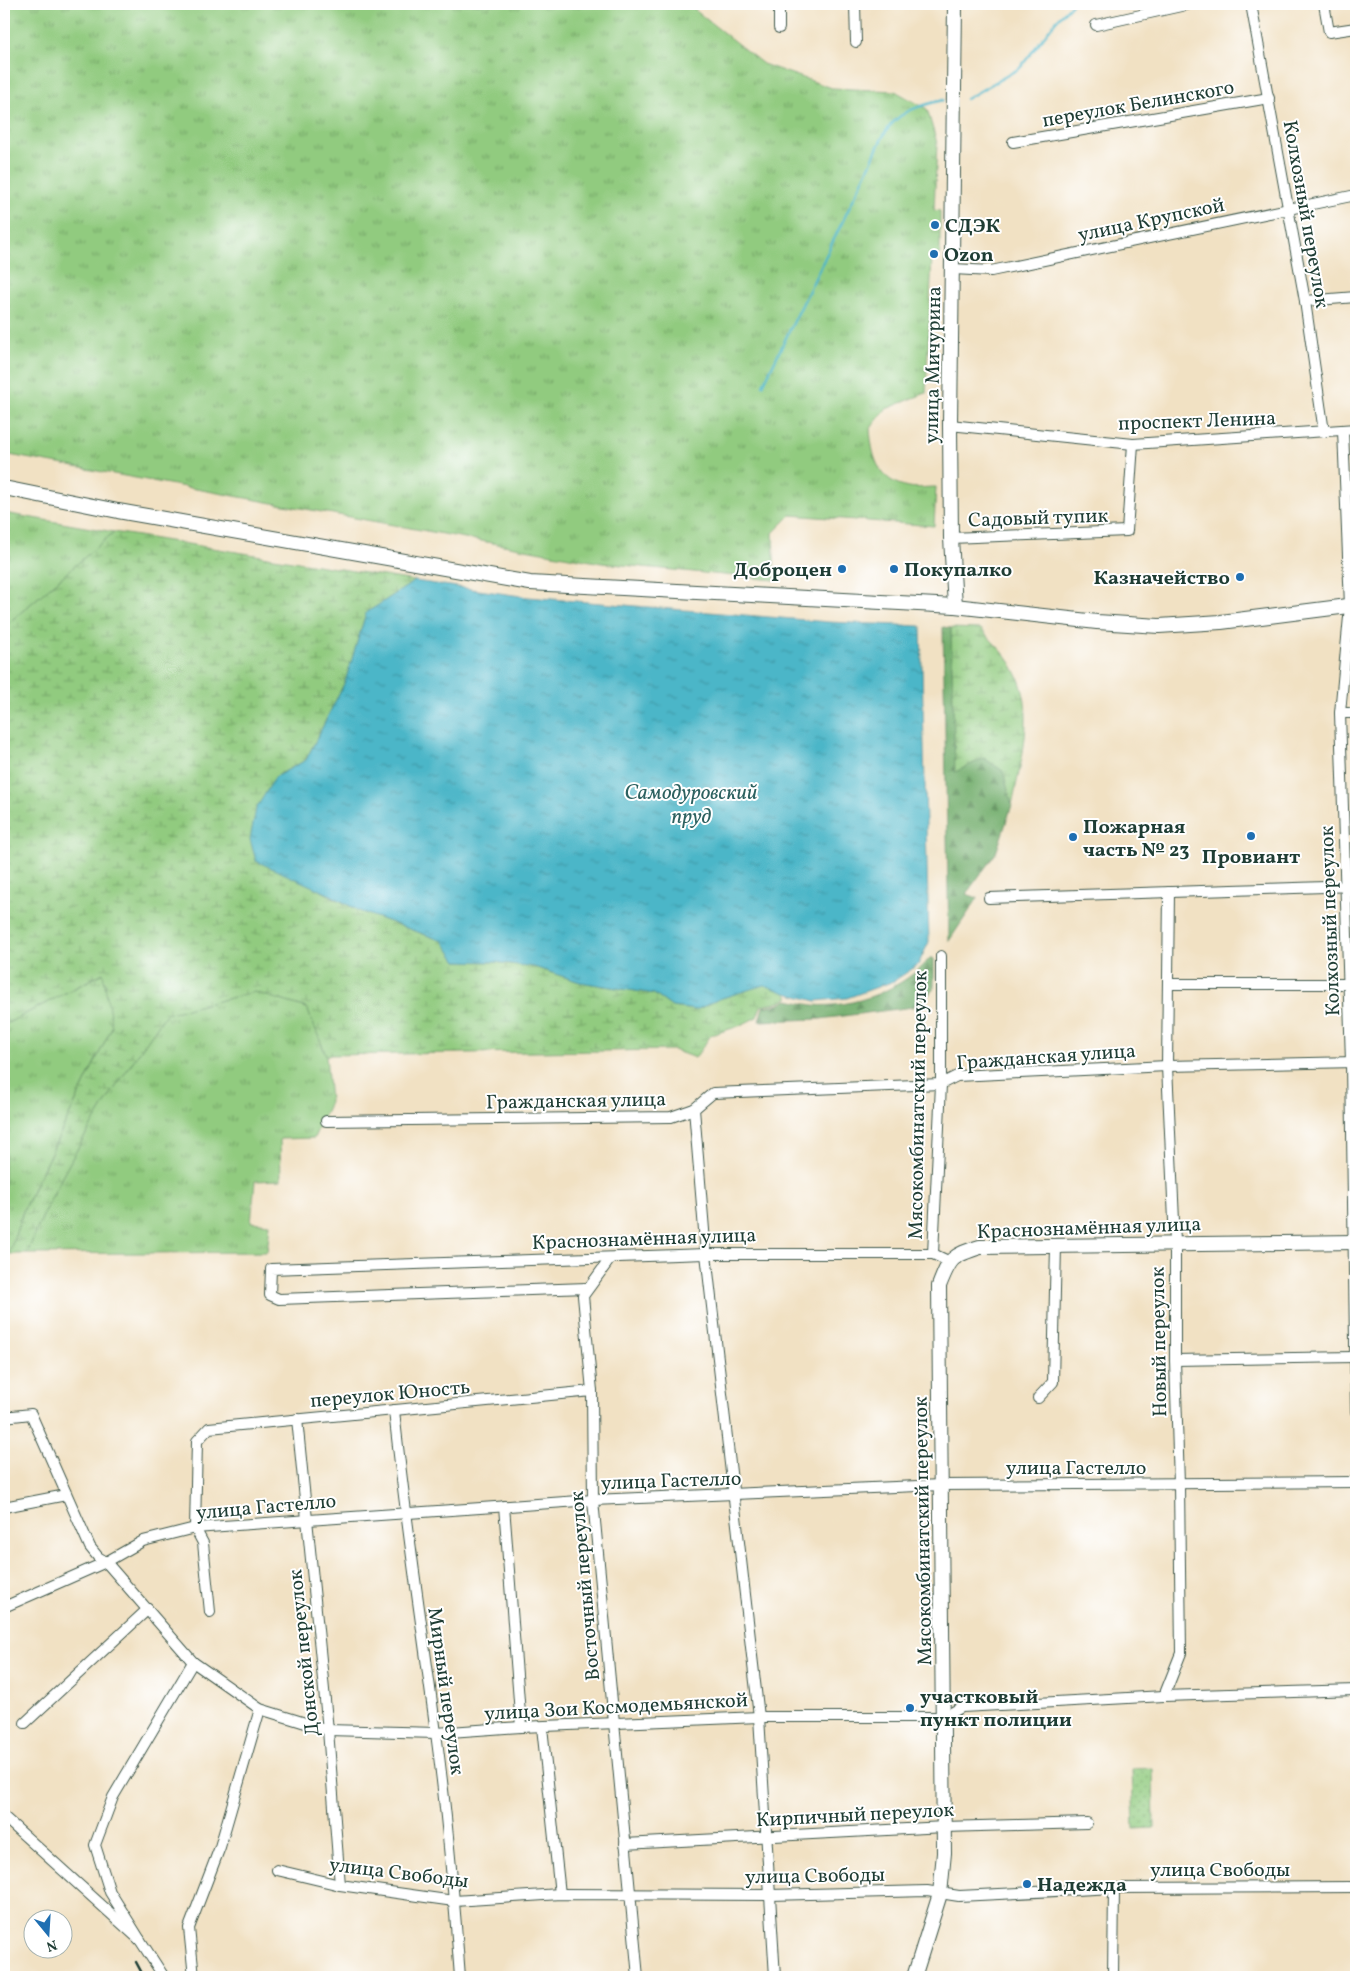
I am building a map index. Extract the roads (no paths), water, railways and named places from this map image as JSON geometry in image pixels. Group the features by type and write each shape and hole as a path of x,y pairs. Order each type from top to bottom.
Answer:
{"main road":[{"name":"улица Мичурина","path":"955,4 950,425 951,538 955,606"},
{"path":"4,488 137,514 530,583 955,606 1097,622 1159,626 1221,622 1353,605"},
{"name":"Краснознамённая улица","path":"948,1262 957,1254 980,1247 1355,1242"},
{"name":"Мясокомбинатский переулок","path":"914,1977 940,1894 943,1873 944,1717 940,1286 948,1262"}],"street":[{"path":"779,4 779,28"},
{"path":"855,4 856,42"},
{"path":"1096,25 1190,4"},
{"name":"Колхозный переулок","path":"1251,4 1289,208 1324,432"},
{"path":"1324,4 1330,32 1356,28"},
{"name":"переулок Белинского","path":"1013,142 1269,98"},
{"name":"улица Крупской","path":"953,269 991,271 1356,195"},
{"path":"1305,302 1356,297"},
{"name":"проспект Ленина","path":"950,425 1132,444 1356,429"},
{"name":"Колхозный переулок","path":"1343,430 1353,605 1340,713 1344,886 1348,984 1354,1062 1354,1357 1356,1412"},
{"name":"Садовый тупик","path":"951,538 1127,531 1132,444"},
{"path":"1340,713 1356,712"},
{"path":"989,898 1356,886"},
{"name":"Новый переулок","path":"1164,1696 1181,1653 1175,1360 1175,1243 1167,1066 1168,892"},
{"name":"Мясокомбинатский переулок","path":"934,1254 941,1084 941,956"},
{"path":"1168,984 1348,984"},
{"name":"Гражданская улица","path":"326,1121 671,1117 694,1109 713,1093 941,1084 957,1076 1167,1066 1354,1062"},
{"path":"694,1109 706,1254 732,1495 759,1717 775,1977"},
{"path":"1038,1398 1053,1382 1056,1245"},
{"name":"Краснознамённая улица","path":"587,1288 279,1299 270,1295 269,1289 271,1269 610,1259 706,1254 934,1254 948,1262"},
{"path":"587,1288 610,1259"},
{"name":"Восточный переулок","path":"587,1288 583,1296 592,1391 593,1500 638,1977"},
{"path":"1175,1360 1354,1357"},
{"name":"переулок Юность","path":"195,1528 197,1440 209,1428 592,1391"},
{"name":"Мирный переулок","path":"394,1410 404,1512 436,1733 460,1977"},
{"name":"улица Зои Космодемьянской","path":"4,1418 30,1414 90,1547 98,1557 106,1562 193,1662 260,1709 328,1730 436,1733 521,1727 759,1717 944,1717 962,1707 1164,1696 1356,1690"},
{"name":"Донской переулок","path":"298,1419 328,1730 340,1885"},
{"name":"улица Гастелло","path":"4,1607 106,1562 143,1541 195,1528 593,1500 942,1485 1356,1482"},
{"path":"4,1507 66,1495"},
{"path":"504,1506 521,1727"},
{"path":"195,1528 203,1543 210,1612"},
{"path":"26,1723 148,1609"},
{"path":"164,1977 110,1892 95,1845 113,1797 193,1662"},
{"path":"194,1977 189,1928 220,1847 260,1709"},
{"path":"542,1727 560,1894"},
{"path":"4,1816 140,1940"},
{"name":"Кирпичный переулок","path":"625,1844 944,1827 1087,1823"},
{"name":"улица Свободы","path":"278,1870 340,1885 454,1901 560,1894 770,1895 927,1891 959,1896 1114,1888 1356,1887"},
{"path":"1113,1977 1114,1888"}],"water":[{"name":"Самодуровский пруд","path":"415,581 528,597 829,622 921,626 929,942 918,965 894,981 847,998 816,1001 764,985 719,999 696,1010 672,1007 654,994 580,982 534,967 495,962 457,961 443,941 359,911 331,895 256,861 250,839 256,809 275,777 306,760 345,682 366,613"}],"waterway":[{"path":"966,99 1020,68 1055,22 1072,4"},
{"path":"763,385 877,148 889,127 904,113 943,100"}],"railway":[{"path":"136,1962 144,1977"}],"place":[{"name":"СДЭК","path":"935,225"},
{"name":"Ozon","path":"934,254"},
{"name":"Доброцен","path":"842,569"},
{"name":"Покупалко","path":"894,569"},
{"name":"Казначейство","path":"1240,577"},
{"name":"Провиант","path":"1251,836"},
{"name":"Пожарная часть № 23","path":"1073,837"},
{"name":"участковый пункт полиции","path":"910,1708"},
{"name":"Надежда","path":"1027,1884"}]}
